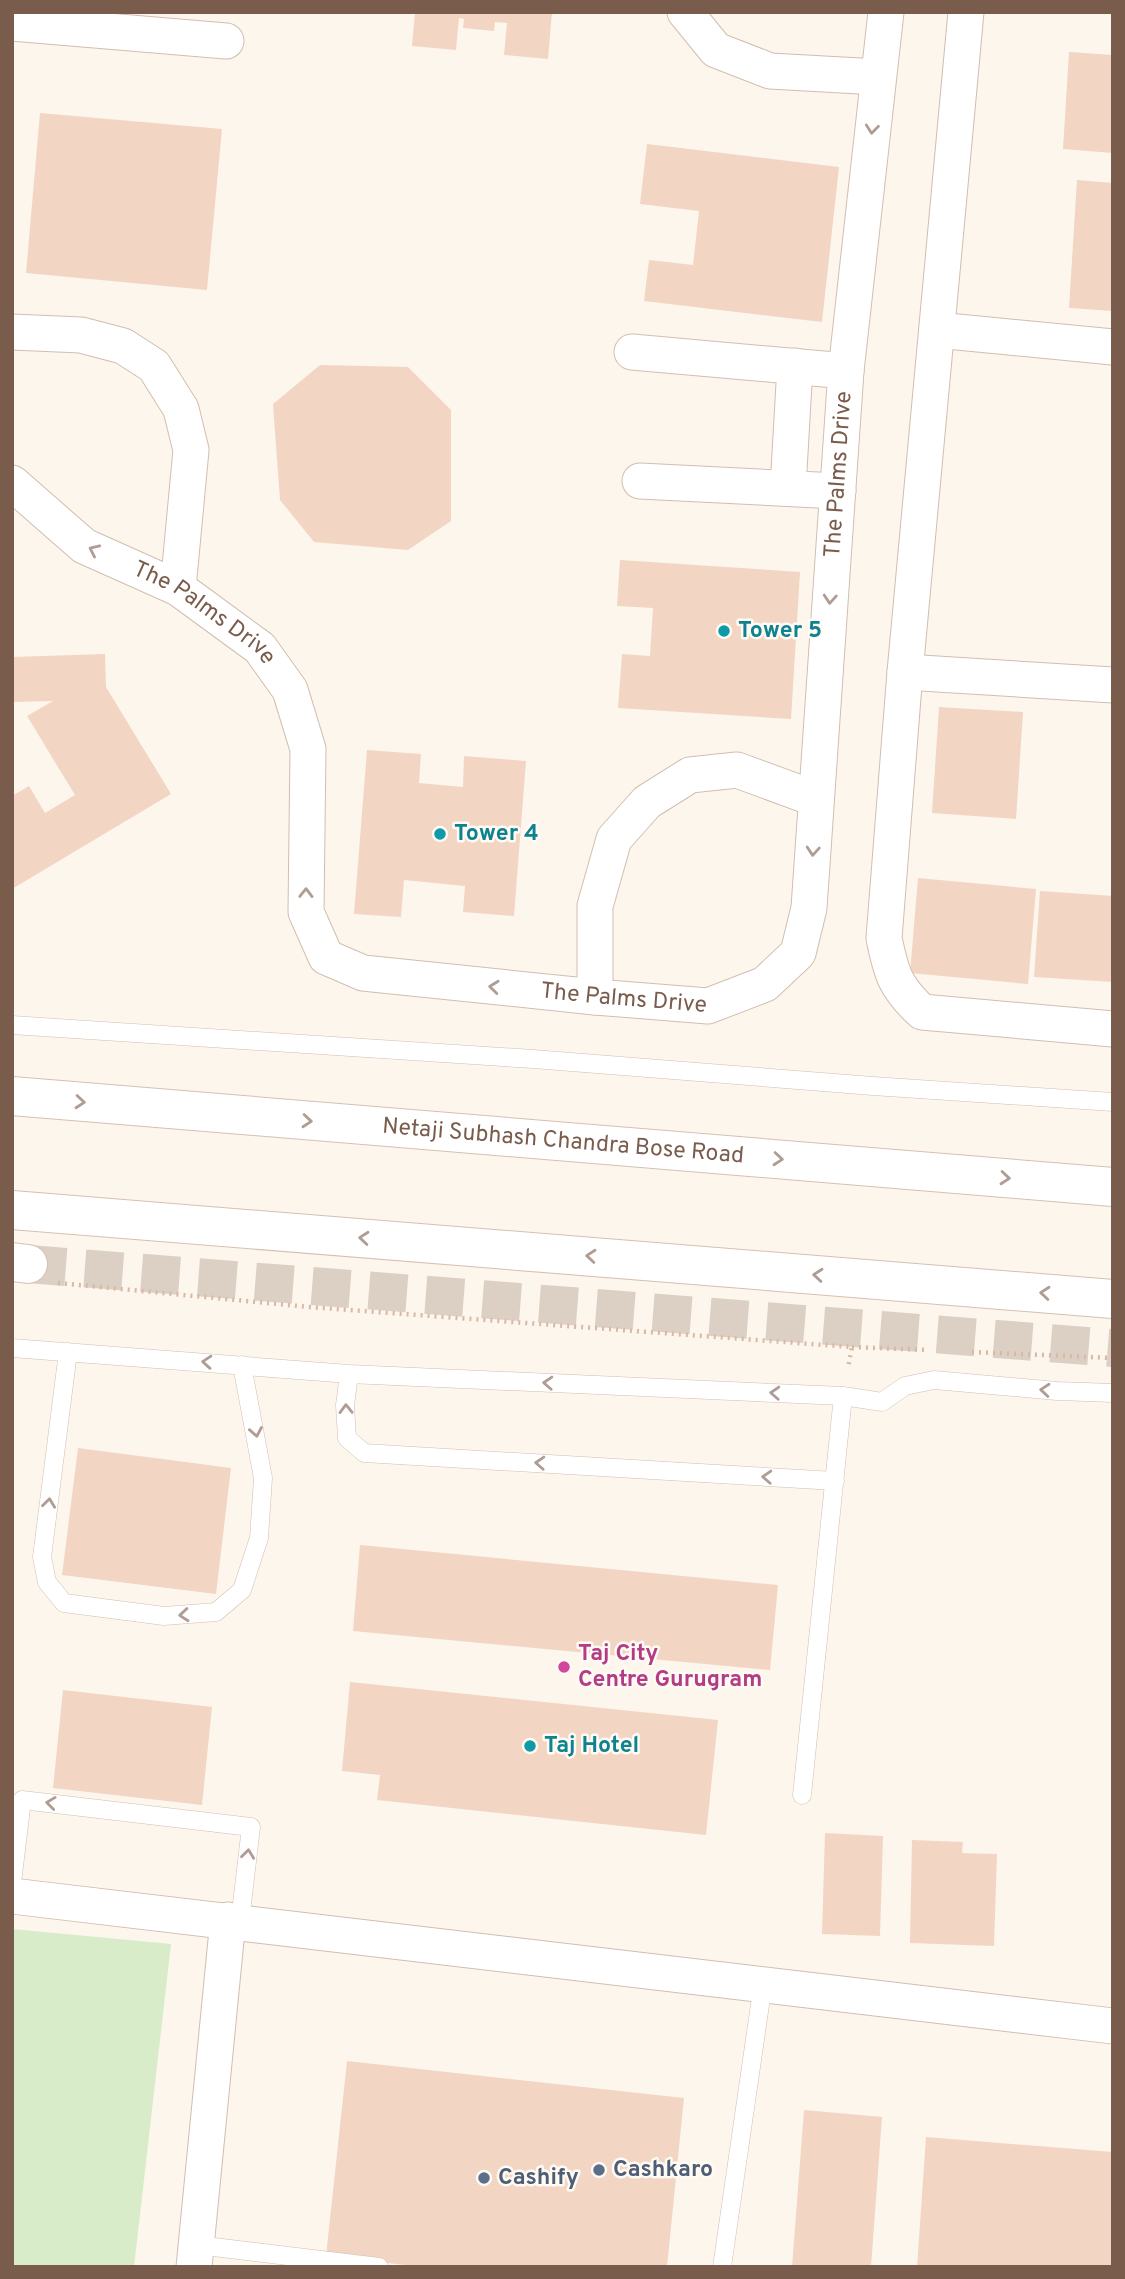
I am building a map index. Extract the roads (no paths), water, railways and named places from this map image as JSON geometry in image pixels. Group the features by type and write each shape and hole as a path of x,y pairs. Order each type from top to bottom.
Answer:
{"main road":[{"name":"Netaji Subhash Chandra Bose Road","path":"12,1096 1113,1187"},
{"path":"12,1210 1113,1299"}],"street":[{"path":"685,12 716,50 770,71 878,78"},
{"name":"The Palms Drive","path":"12,483 84,546 178,588 260,648 290,691 308,749 306,912 327,957 363,973 708,1006 765,984 798,953 809,908 846,371 886,12"},
{"path":"965,12 905,672 884,937 890,968 904,995 922,1012 1113,1029"},
{"path":"12,23 226,41"},
{"path":"937,330 1113,347"},
{"path":"12,332 81,335 123,346 154,366 181,409 191,450 178,588"},
{"path":"632,352 846,371"},
{"path":"788,488 795,366"},
{"path":"640,481 838,491"},
{"path":"905,672 1113,685"},
{"path":"595,997 595,906 614,838 647,802 690,775 737,770 816,799"},
{"path":"12,1896 1113,2026"},
{"path":"196,2256 234,1921"}],"lane":[{"path":"12,1025 533,1059 1113,1102"},
{"path":"12,1348 349,1374 843,1396 882,1402 905,1386 934,1380 1057,1391 1113,1392"},
{"path":"68,1352 42,1558 47,1582 64,1603 164,1616 216,1612 242,1590 259,1538 263,1478 242,1365"},
{"path":"349,1374 345,1405 347,1438 364,1453 835,1481"},
{"path":"802,1795 843,1396"},
{"path":"12,1883 22,1800 251,1827 234,1921"},
{"path":"722,2267 763,1984"},
{"path":"196,2256 379,2267"}],"tunnel":[{"path":"28,1264 1113,1348"}],"place":[{"name":"Tower 5","path":"724,631"},
{"name":"Tower 4","path":"440,834"},
{"name":"Taj City Centre Gurugram","path":"564,1667"},
{"name":"Taj Hotel","path":"530,1746"},
{"name":"Cashkaro","path":"599,2170"},
{"name":"Cashify","path":"484,2178"}]}
